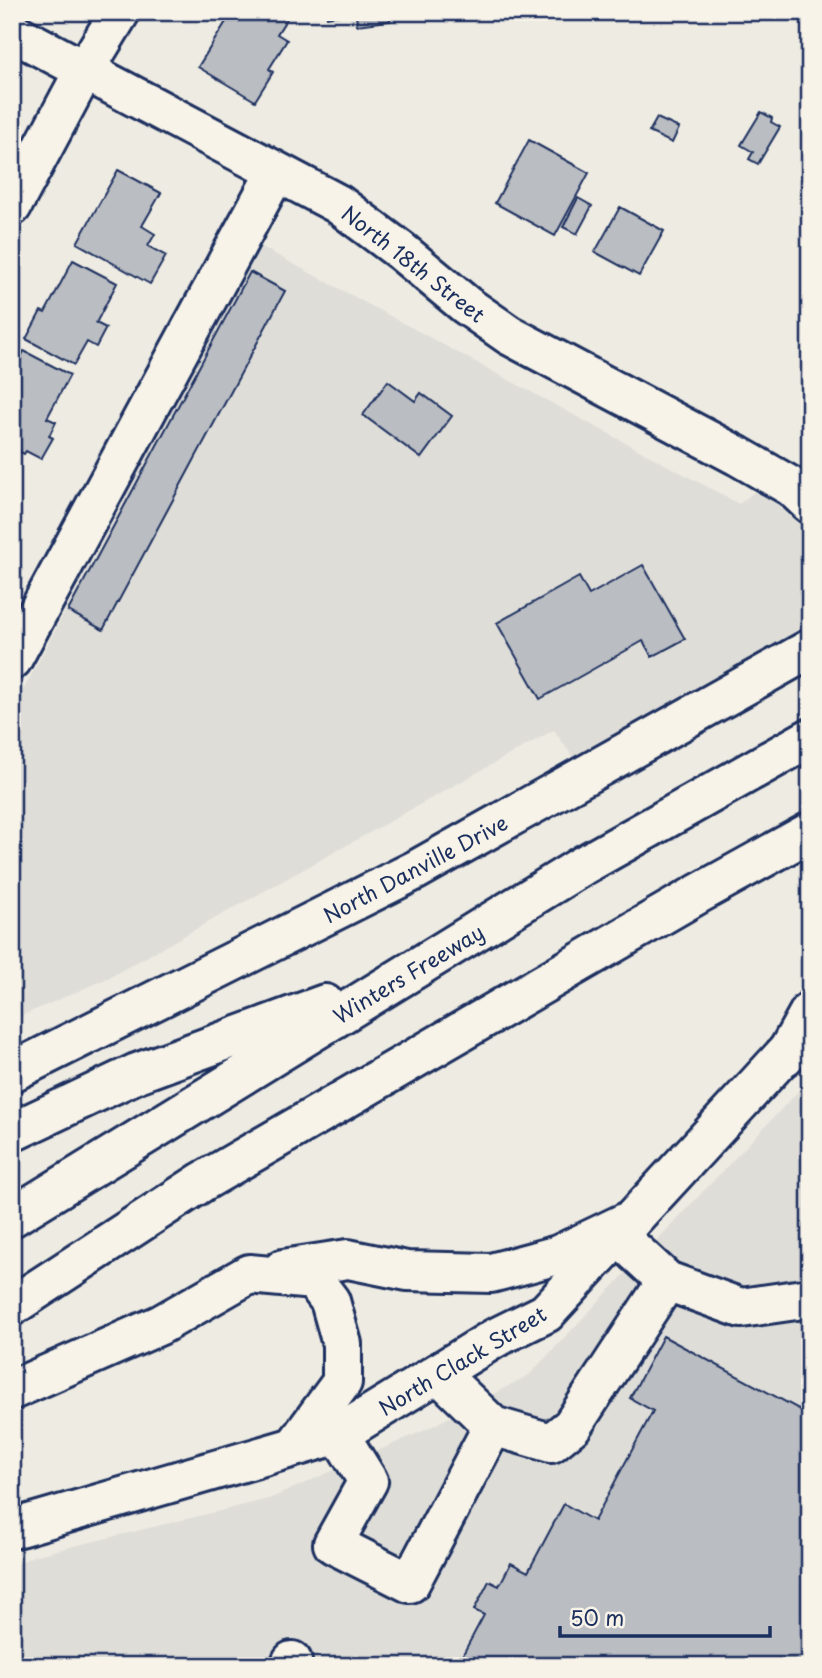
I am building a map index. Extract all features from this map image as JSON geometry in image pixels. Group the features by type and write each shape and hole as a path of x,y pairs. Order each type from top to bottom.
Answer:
{"main road":[{"path":"12,206 84,71 120,12"},
{"name":"North 18th Street","path":"12,32 338,204 401,251 466,305 509,335 738,456 792,487 810,504"},
{"path":"12,660 276,172"},
{"name":"North Danville Drive","path":"12,1073 416,870 810,649"},
{"name":"Winters Freeway","path":"12,1217 582,866 810,738"},
{"path":"12,1306 202,1182 698,894 810,832"},
{"path":"12,1132 137,1073 405,974"},
{"path":"797,1060 810,1011"},
{"name":"North Clack Street","path":"12,1529 338,1434 495,1338 547,1313 624,1228 797,1060 810,1027"},
{"path":"12,1390 160,1325 249,1274 348,1259 407,1271 491,1273 558,1255 624,1228 667,1280 741,1308 810,1298"},
{"path":"249,1274 314,1280 331,1301 342,1344 342,1382 295,1446"},
{"path":"438,1373 493,1426 551,1443 572,1426 667,1280"},
{"path":"338,1434 368,1481 333,1544 410,1583 493,1426"}],"shaded area":[{"path":"260,246 739,504 758,489 778,501 810,531 810,629 575,760 554,730 108,978 12,1020 12,711"},
{"path":"810,1079 810,1666 12,1666 12,1567 33,1556 269,1499 427,1429 529,1375"}],"building":[{"path":"232,12 284,12 289,15 277,34 287,40 269,69 273,72 255,101 198,67"},
{"path":"326,12 389,12 390,21 357,25 356,13 327,17"},
{"path":"761,112 772,118 771,122 780,127 758,164 749,159 753,152 741,145"},
{"path":"657,118 679,128 672,143 649,132"},
{"path":"529,140 589,173 555,236 495,203"},
{"path":"118,170 161,193 142,226 155,234 148,246 166,256 150,284 77,243"},
{"path":"578,198 592,206 577,234 563,227"},
{"path":"620,207 664,231 639,276 595,252"},
{"path":"73,260 117,283 96,323 106,328 96,347 87,342 74,365 26,339 41,311 45,313"},
{"path":"250,272 285,291 103,630 68,611"},
{"path":"24,351 70,375 47,418 56,422 49,436 53,438 41,459 26,451 24,454 12,448 12,373"},
{"path":"388,381 415,401 421,393 452,416 421,458 363,415"},
{"path":"643,565 685,639 652,657 643,641 540,699 497,623 579,577 589,595"},
{"path":"663,1336 810,1415 810,1666 480,1666 462,1656 484,1615 474,1610 489,1581 499,1586 511,1563 528,1572 564,1504 594,1521 653,1411 630,1398"}]}
